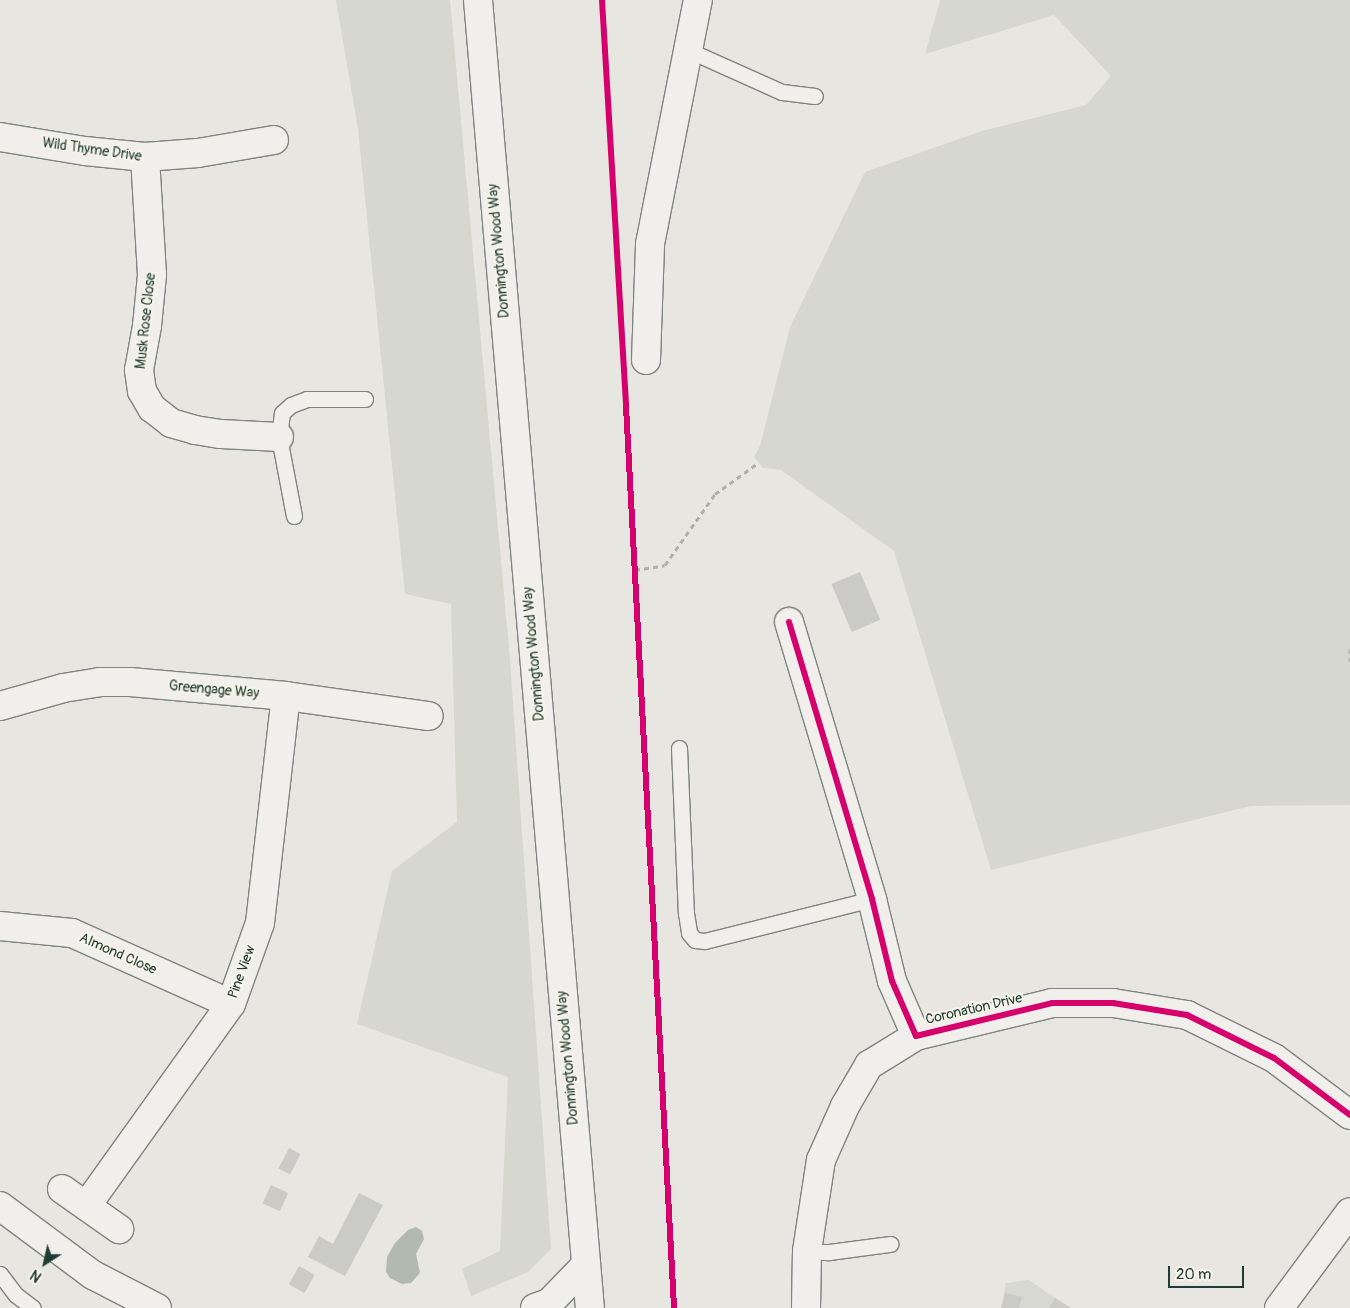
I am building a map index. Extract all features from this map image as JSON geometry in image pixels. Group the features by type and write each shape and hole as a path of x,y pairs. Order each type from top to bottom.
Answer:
{"street":[{"name":"Donnington Wood Way","path":"478,0 590,1308"},
{"path":"646,360 650,244 698,0"},
{"name":"Wild Thyme Drive","path":"0,137 84,151 145,157 198,153 274,140"},
{"name":"Musk Rose Close","path":"145,157 152,275 147,326 139,370 142,392 152,408 171,423 195,430 221,434 279,437"},
{"name":"Coronation Drive","path":"789,622 872,898 892,981 916,1036"},
{"name":"Greengage Way","path":"0,706 62,688 99,682 130,682 286,696 429,716"},
{"name":"Pine View","path":"87,1205 231,1004 260,923 286,696"},
{"name":"Almond Close","path":"0,926 72,933 231,1004"},
{"name":"Coronation Drive","path":"806,1308 806,1250 821,1160 845,1106 869,1066 916,1036 1052,1003 1113,1003 1187,1015 1274,1058 1350,1115"},
{"path":"62,1188 119,1229"},
{"path":"0,1206 93,1275 157,1308"},
{"path":"1279,1308 1350,1212"},
{"path":"535,1308 549,1303 586,1265"}],"lane":[{"path":"688,50 782,92 815,96"},
{"path":"294,516 279,437 282,413 291,405 307,399 323,397 365,399"},
{"path":"680,748 686,913 689,933 695,940 705,942 872,898"},
{"path":"806,1250 829,1252 890,1244"},
{"path":"0,1274 16,1295 33,1308"}],"path":[{"path":"635,570 665,565 715,494 758,463"},
{"path":"634,561 635,580"},
{"path":"1350,649 1350,661"}],"shaded area":[{"path":"336,0 450,0 510,660 551,1249 528,1272 471,1296 462,1269 500,1251 508,1077 357,1024 392,871 457,822 451,604 405,594 358,129"},
{"path":"940,0 1350,0 1350,805 1251,806 991,870 894,551 781,470 763,468 754,457 760,446 790,327 865,172 982,131 1086,105 1111,76 1054,15 925,54"},
{"path":"416,1227 422,1231 424,1239 416,1254 420,1273 411,1283 402,1284 390,1278 386,1272 387,1257 395,1243 408,1230"},
{"path":"1029,1280 1071,1308 1001,1308 1006,1283"}],"building":[{"path":"860,572 880,620 852,632 831,584"},
{"path":"289,1148 301,1154 290,1174 279,1168"},
{"path":"271,1185 288,1193 280,1211 263,1203"},
{"path":"359,1193 383,1205 345,1276 308,1257 319,1236 333,1244"},
{"path":"299,1266 315,1275 305,1293 289,1284"},
{"path":"1005,1293 1022,1297 1019,1308 1001,1308"},
{"path":"1055,1298 1071,1308 1049,1308"}],"cycle path":[{"path":"602,0 626,406 674,1308"},
{"path":"789,622 872,899 892,981 916,1036 1052,1003 1113,1003 1187,1015 1274,1058 1350,1115"}]}
